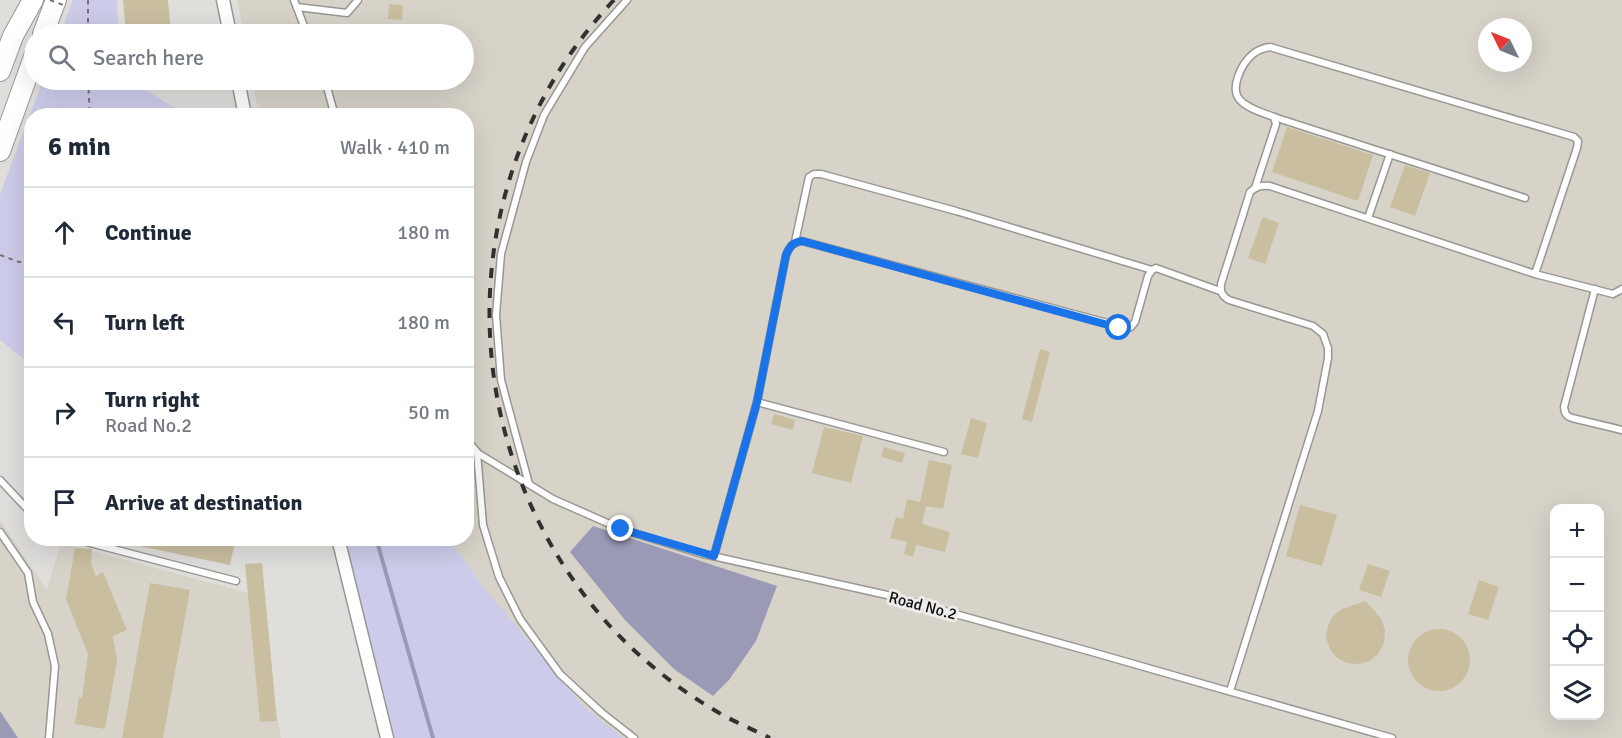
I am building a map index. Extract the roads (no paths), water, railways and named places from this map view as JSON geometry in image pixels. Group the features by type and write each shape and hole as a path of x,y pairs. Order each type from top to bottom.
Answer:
{"main road":[{"path":"0,71 13,36 33,0"},
{"path":"49,24 61,3"},
{"path":"0,151 24,85"}],"street":[{"path":"223,0 228,24"},
{"path":"240,90 243,108"},
{"path":"340,546 387,738"}],"lane":[{"path":"294,0 303,24"},
{"path":"297,7 347,13 358,0"},
{"path":"530,485 501,380 496,315 501,254 526,162 544,115 585,47 627,0"},
{"path":"1525,198 1274,117 1244,104 1238,98 1235,88 1245,62 1261,48 1270,47 1574,137 1578,141 1577,148 1535,274"},
{"path":"328,90 333,108"},
{"path":"1255,188 1276,124 1274,117"},
{"path":"1368,218 1390,154"},
{"path":"795,242 809,177 821,174 956,211 1152,270 1160,268 1221,291"},
{"path":"1230,692 1318,411 1328,358 1326,339 1313,326 1229,300 1223,296 1221,284 1250,192 1262,185 1270,186 1535,274 1613,294 1622,290"},
{"path":"714,556 757,402 786,255 789,247 795,242 802,241 1126,328 1131,327 1135,322 1148,276 1152,270"},
{"path":"1595,289 1564,407 1565,413 1568,417 1622,430"},
{"path":"757,402 945,452"},
{"path":"474,448 477,452 483,525 499,577 520,619 560,674 601,712 634,738"},
{"name":"Road No.2","path":"474,450 553,499 621,529 714,556 887,595 1392,738"},
{"path":"0,480 24,506"},
{"path":"0,532 28,573 33,602 48,634 55,666 49,738"},
{"path":"102,546 236,581"}],"waterway":[{"path":"378,546 433,738"}],"railway":[{"path":"614,0 560,70 521,146 498,227 490,310 497,394 519,476 556,553 608,624 647,662 690,695 727,717 770,738"}]}
